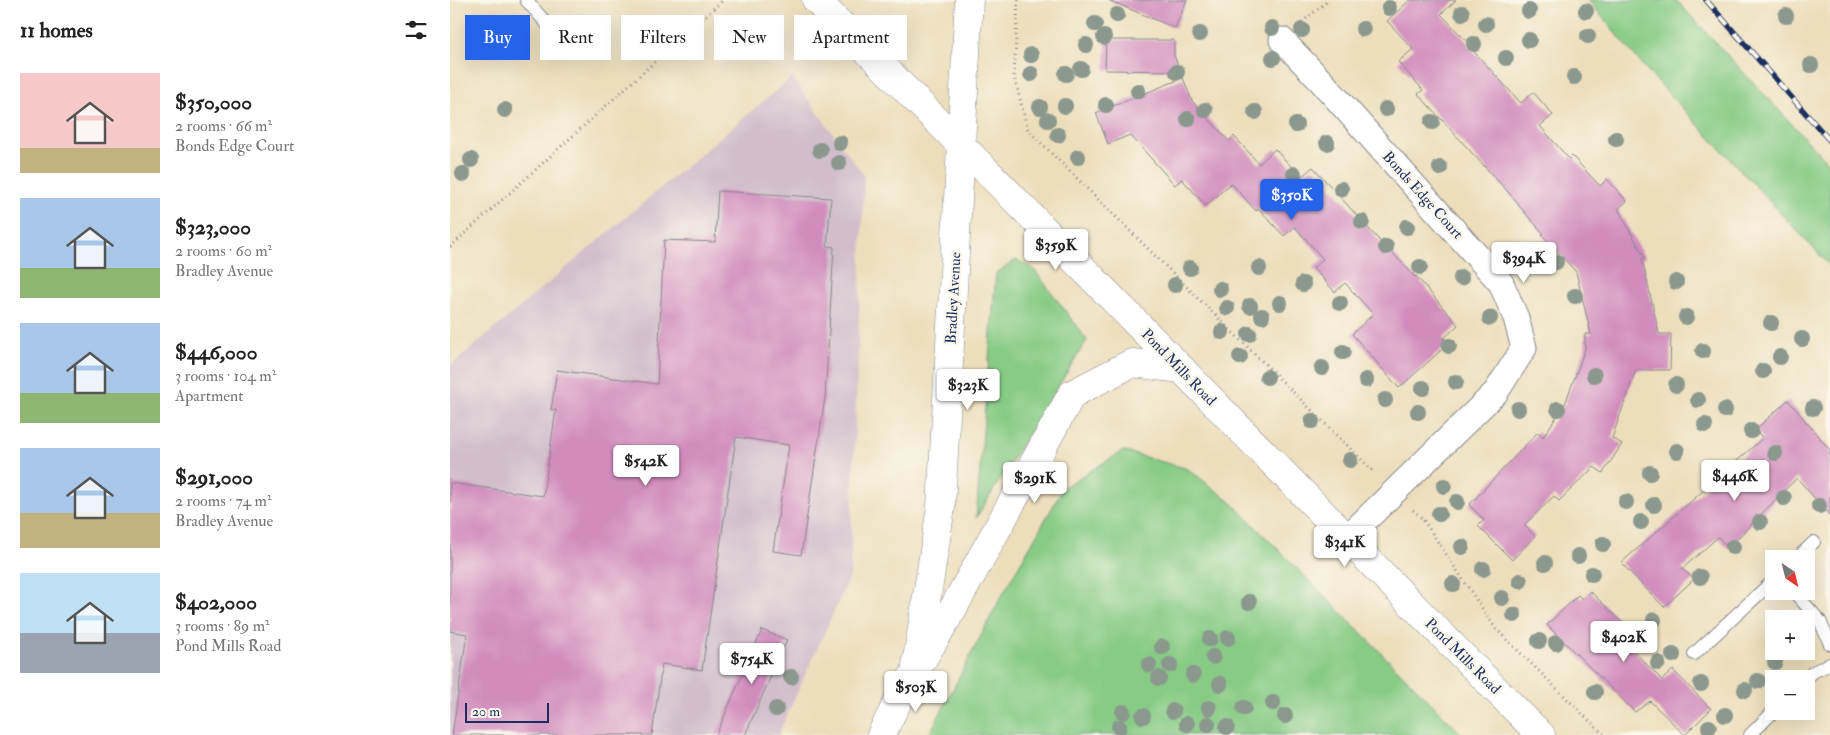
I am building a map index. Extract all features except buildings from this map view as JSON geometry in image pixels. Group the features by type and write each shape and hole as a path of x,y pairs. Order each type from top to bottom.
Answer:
{"main road":[{"name":"Pond Mills Road","path":"816,0 1182,368 1346,539 1541,735"},
{"name":"Bradley Avenue","path":"881,735 898,701 916,672 941,508 969,0"},
{"path":"916,672 955,606 1072,394 1132,363 1182,368"}],"street":[{"name":"Bonds Edge Court","path":"1282,40 1322,82 1501,283 1516,318 1524,348 1496,392 1346,539"}],"lane":[{"path":"526,0 540,16"},
{"path":"1806,550 1814,542"},
{"path":"1694,654 1765,588"},
{"path":"1802,600 1820,621 1830,644"},
{"path":"1815,671 1830,664"},
{"path":"1750,735 1765,720"}],"path":[{"path":"450,246 723,0"},
{"path":"1018,0 1014,76 1028,130 1422,518 1496,628 1604,735"},
{"path":"1282,40 1329,0"}],"shaded area":[{"path":"792,77 864,176 850,576 778,735 450,735 450,366"}],"green space":[{"path":"1588,0 1676,0 1830,165 1830,266 1645,68"},
{"path":"1016,260 1033,268 1087,340 976,518 996,273"},
{"path":"1123,451 1188,469 1230,501 1463,735 929,735 1001,597 1064,487"}],"railway":[{"path":"1706,0 1830,141"}]}
